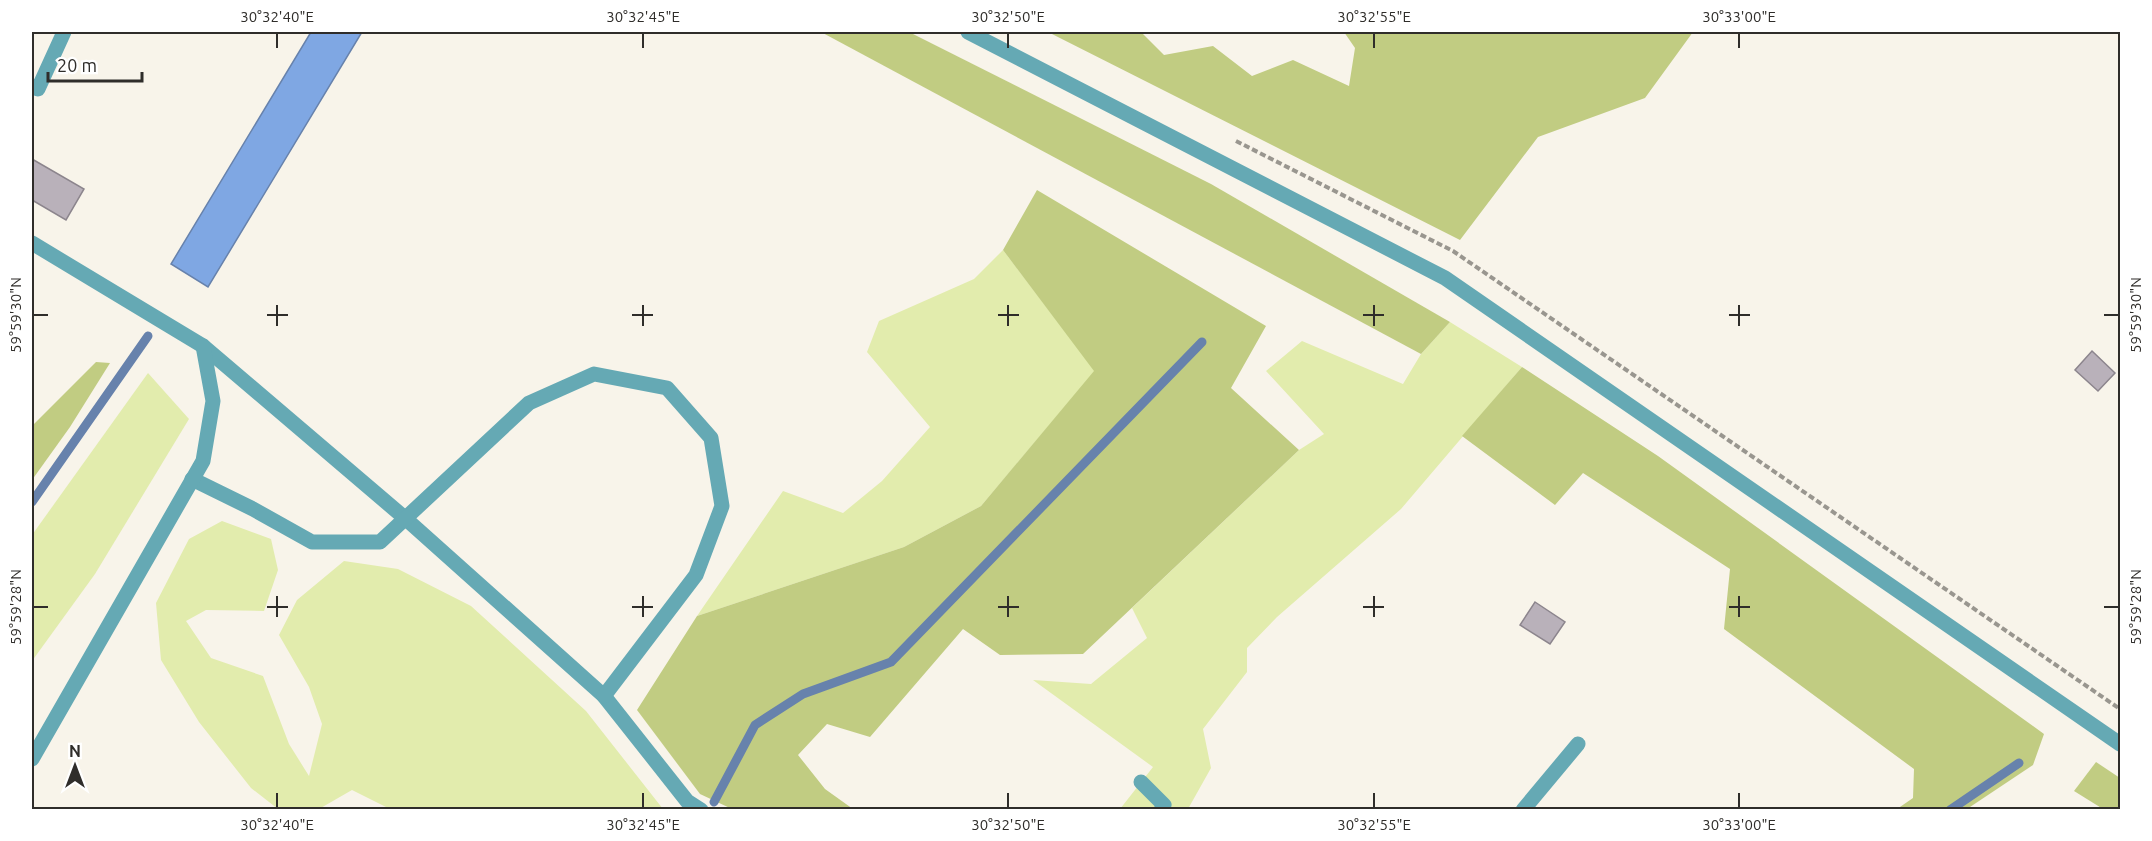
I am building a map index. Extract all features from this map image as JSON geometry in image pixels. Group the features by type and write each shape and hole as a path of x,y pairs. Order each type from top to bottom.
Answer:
{"street":[{"path":"32,86 38,88 64,32"},
{"path":"968,32 1445,278 2121,744"},
{"path":"32,243 203,346 406,519 604,696 687,801 701,810"},
{"path":"32,759 203,461 213,400 203,346"},
{"path":"192,479 312,542 380,542 529,403 594,374 667,388 711,438 723,506 696,576 604,696"},
{"path":"1523,810 1578,744"},
{"path":"1141,783 1164,805 1161,810"}],"green space":[{"path":"821,32 909,32 1211,184 1450,322 1421,354"},
{"path":"1048,32 1141,32 1164,55 1213,46 1252,76 1293,60 1349,86 1355,48 1344,32 1693,32 1645,98 1538,137 1460,240"},
{"path":"1037,190 1266,326 1231,388 1299,450 1083,654 1000,655 963,629 870,737 827,724 798,755 825,789 853,809 732,809 700,794 637,710 697,616 904,547 981,506 1094,371 1003,250"},
{"path":"1003,250 1095,371 981,506 904,547 697,616 783,491 843,513 882,481 930,427 867,352 879,321 974,279"},
{"path":"1450,322 1522,367 1401,509 1277,617 1247,648 1247,672 1203,729 1211,768 1188,809 1120,809 1153,767 1033,680 1091,684 1147,638 1132,608 1299,450 1324,434 1266,371 1302,341 1403,384 1421,354"},
{"path":"96,362 110,363 70,427 32,480 32,426"},
{"path":"1522,367 1658,456 2044,734 2033,765 1967,809 1897,809 1913,798 1914,769 1724,629 1730,569 1583,473 1555,505 1462,436"},
{"path":"148,373 189,419 95,574 32,661 32,535"},
{"path":"222,521 271,539 278,570 264,611 206,610 186,621 211,658 263,676 289,744 309,776 322,724 309,687 279,635 297,600 344,561 398,569 471,606 586,711 663,809 390,809 352,790 319,809 278,809 251,788 199,722 161,660 156,603 189,539"},
{"path":"2096,762 2120,778 2120,809 2103,809 2074,791"}],"water":[{"path":"311,32 362,32 208,287 171,264"}],"building":[{"path":"32,159 84,189 66,220 32,200"},
{"path":"2092,351 2115,373 2098,391 2075,370"},
{"path":"1535,602 1565,622 1550,644 1520,625"}],"waterway":[{"path":"32,502 148,336"},
{"path":"714,802 755,725 803,694 891,662 1202,342"},
{"path":"1950,810 2019,763"}]}
